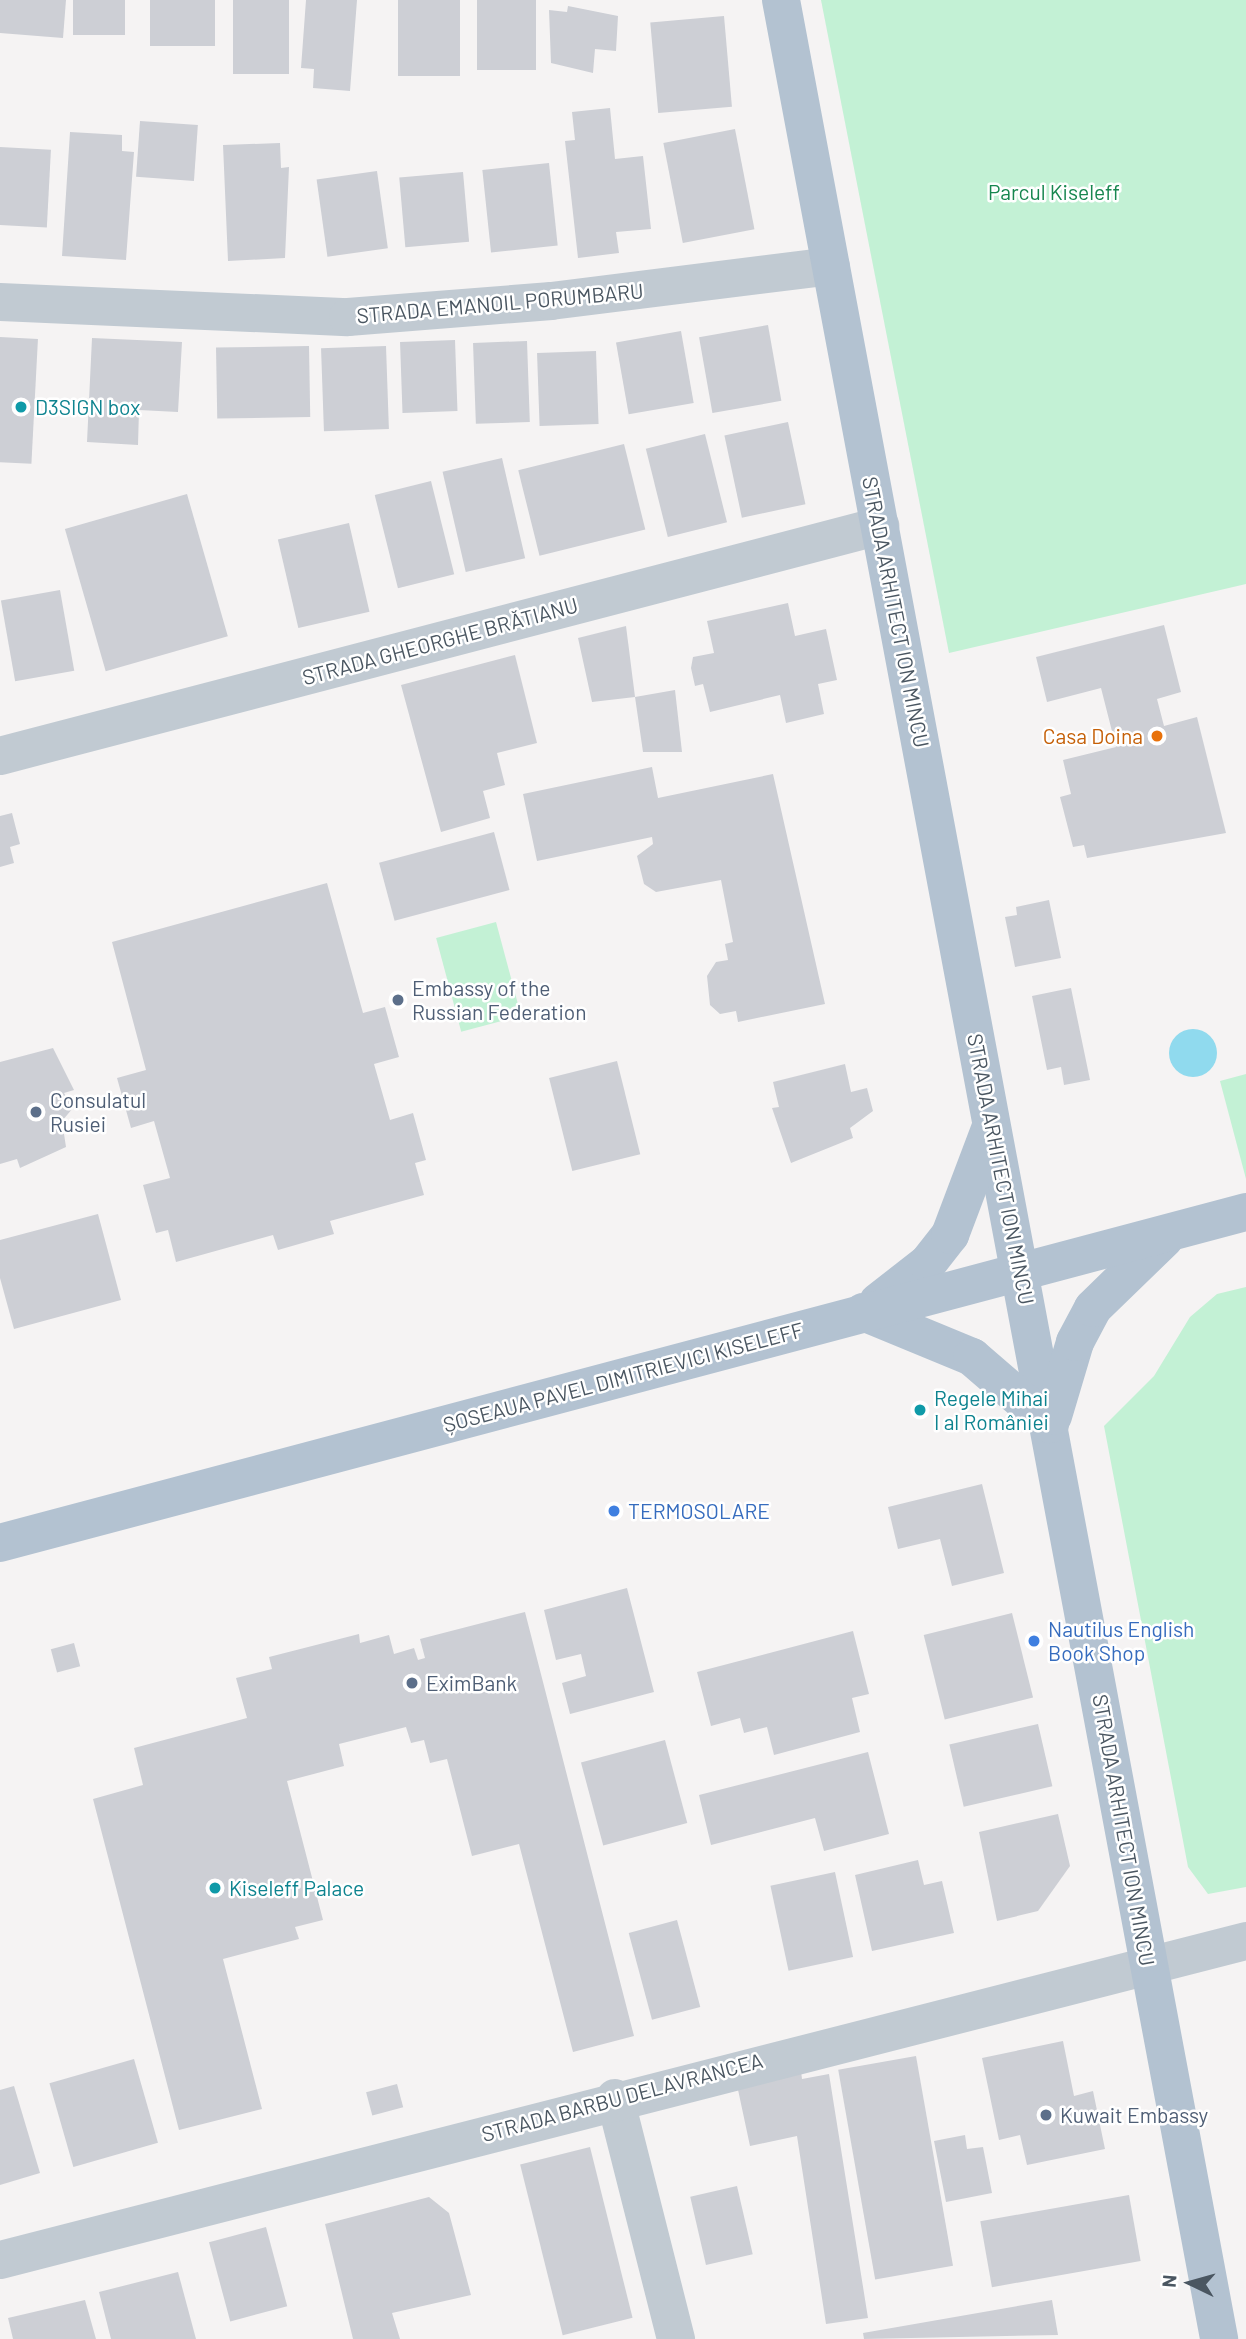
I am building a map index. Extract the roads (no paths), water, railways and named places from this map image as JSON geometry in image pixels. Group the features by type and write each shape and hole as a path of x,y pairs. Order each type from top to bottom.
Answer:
{"main road":[{"name":"STRADA ARHITECT ION MINCU","path":"781,0 1050,1424 1147,1961 1219,2339"},
{"path":"863,1312 928,1263 950,1235 992,1120"},
{"name":"ȘOSEAUA PAVEL DIMITRIEVICI KISELEFF","path":"0,1543 1246,1212"},
{"path":"863,1312 972,1357 1050,1424 1075,1342 1093,1308 1133,1263 1173,1231"}],"street":[{"name":"STRADA EMANOIL PORUMBARU","path":"0,302 348,317 551,302 831,266"},
{"name":"STRADA GHEORGHE BRĂTIANU","path":"0,756 880,526"},
{"name":"STRADA BARBU DELAVRANCEA","path":"0,2260 1147,1961 1246,1941"},
{"path":"615,2098 676,2339"}],"water":[{"path":"1193,1029 1210,1036 1217,1053 1210,1070 1193,1077 1176,1070 1169,1053 1176,1036"}],"place":[{"name":"D3SIGN box","path":"21,407"},
{"name":"Casa Doina","path":"1157,736"},
{"name":"Embassy of the Russian Federation","path":"398,1000"},
{"name":"Consulatul Rusiei","path":"36,1112"},
{"name":"Regele Mihai I al României","path":"920,1410"},
{"name":"TERMOSOLARE","path":"614,1511"},
{"name":"Nautilus English Book Shop","path":"1034,1641"},
{"name":"EximBank","path":"412,1683"},
{"name":"Kiseleff Palace","path":"215,1888"},
{"name":"Kuwait Embassy","path":"1046,2115"}],"park label":[{"name":"Parcul Kiseleff","path":"1054,192"}]}
